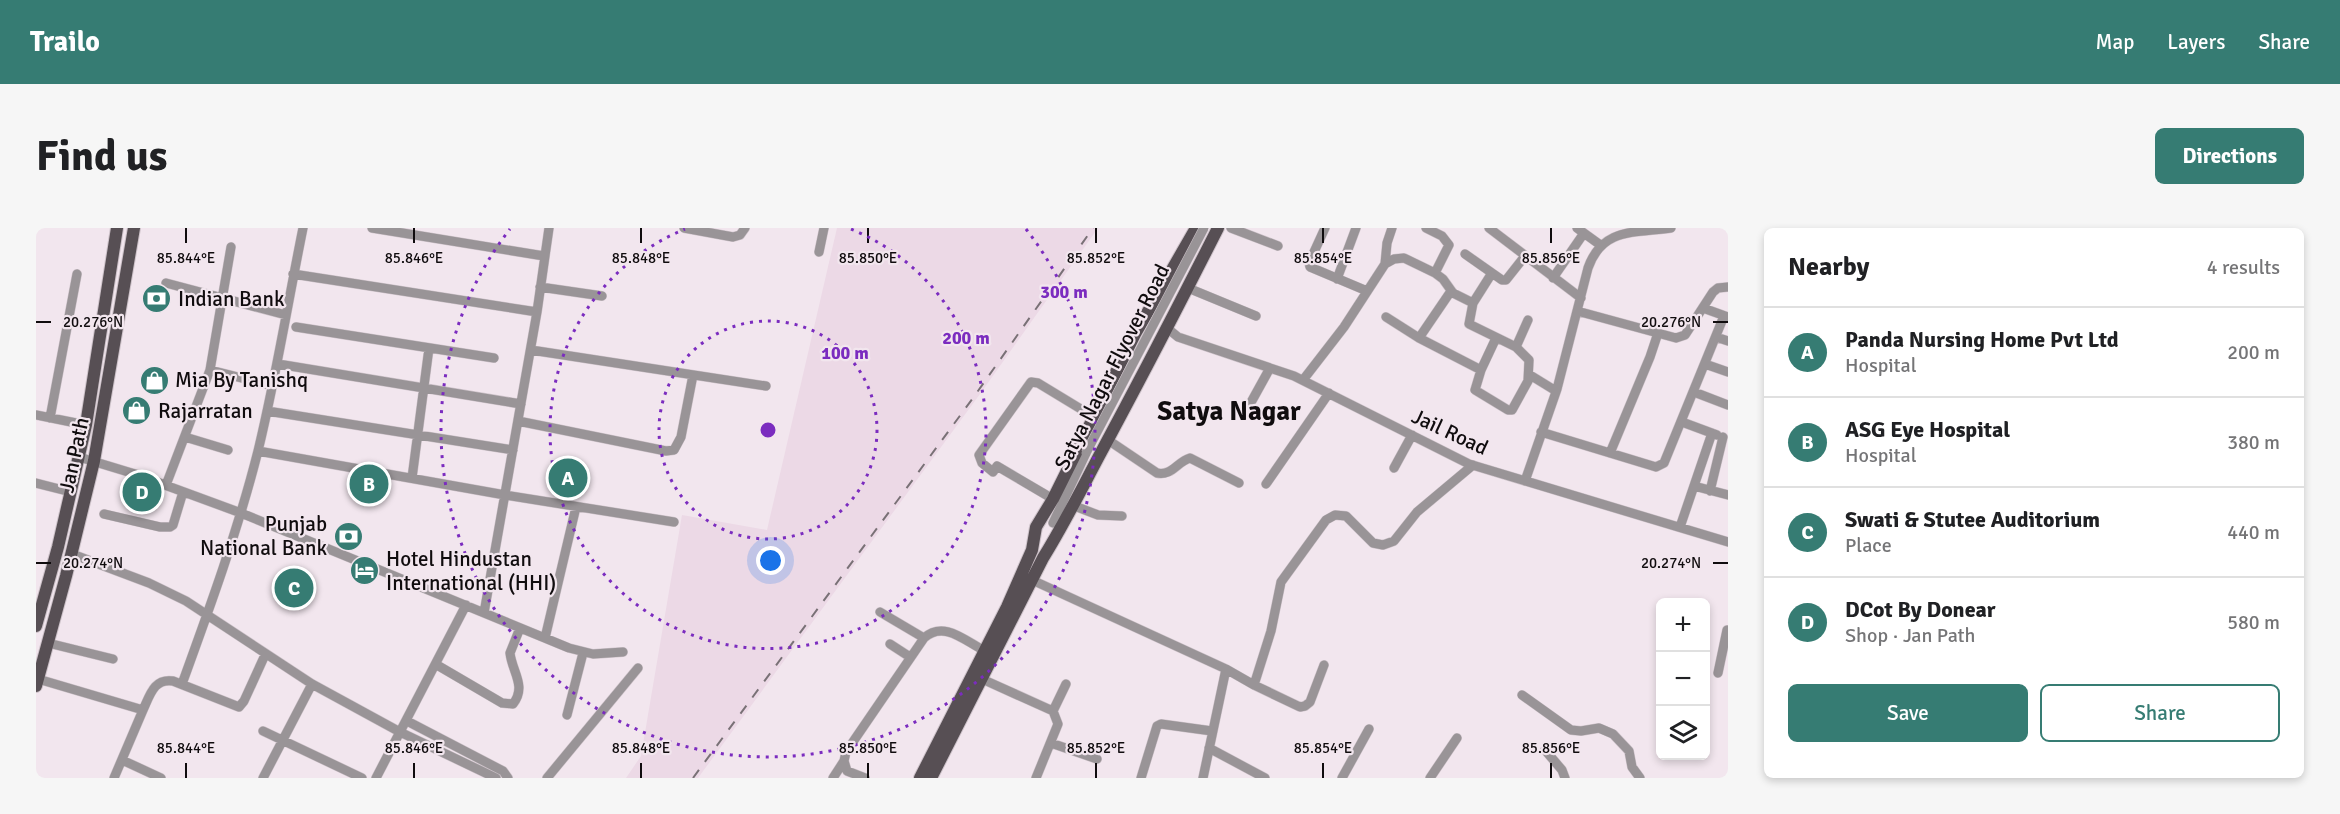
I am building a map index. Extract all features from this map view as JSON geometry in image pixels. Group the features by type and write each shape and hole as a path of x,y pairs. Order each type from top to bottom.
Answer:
{"main road":[{"name":"Jan Path","path":"36,626 38,608 71,492 86,425 117,228"},
{"name":"Jan Path","path":"37,682 72,554 94,461 134,228"},
{"path":"920,778 985,651 1032,550 1037,528 1144,316 1196,228"},
{"path":"1037,528 1041,542 1047,544 1072,505 1108,440 1218,228"},
{"path":"1189,240 1207,249"},
{"path":"1037,528 1046,522 1054,533"},
{"path":"931,778 1054,533"}],"street":[{"path":"182,684 241,513 258,451 278,364 303,228"},
{"path":"372,228 544,256"},
{"path":"484,613 531,350 549,228"},
{"path":"684,228 733,237 740,235 745,228"},
{"path":"819,252 824,228"},
{"name":"Satya Nagar Flyover Road","path":"1054,533 1086,453 1204,228"},
{"path":"1231,228 1278,246"},
{"path":"1324,228 1309,263 1310,267 1367,291"},
{"path":"1337,279 1356,228"},
{"path":"1385,264 1387,243 1392,228"},
{"path":"1426,228 1442,236 1449,245 1435,273"},
{"path":"1489,228 1581,298"},
{"path":"1525,481 1556,392 1591,258 1599,244 1618,234 1671,228"},
{"path":"1553,278 1581,230 1599,244"},
{"path":"166,485 210,370 231,247"},
{"path":"1465,254 1506,280 1525,256"},
{"path":"1303,380 1344,327 1385,264 1394,259 1404,258 1435,273 1443,279 1451,291 1473,303"},
{"path":"1492,273 1473,303 1469,324 1516,347 1529,360 1530,375 1512,411 1508,411 1475,390 1481,370 1496,338"},
{"path":"50,418 77,274"},
{"path":"293,274 537,312"},
{"path":"166,283 286,315"},
{"path":"540,287 602,296"},
{"path":"1577,311 1676,338 1685,335 1713,292 1718,288 1728,287"},
{"path":"1188,288 1256,316"},
{"path":"1419,338 1451,291"},
{"path":"1541,432 1656,467 1661,466 1726,316 1703,308"},
{"path":"1386,317 1419,338 1481,370"},
{"path":"1516,347 1528,320"},
{"path":"296,327 494,358"},
{"name":"Jail Road","path":"1167,328 1178,337 1303,380 1473,465 1728,542"},
{"path":"1610,453 1658,333"},
{"path":"1716,337 1728,341"},
{"path":"412,478 429,348"},
{"path":"531,350 766,386"},
{"path":"278,364 521,404"},
{"path":"1705,364 1728,372"},
{"path":"1249,406 1270,368"},
{"path":"210,370 273,386"},
{"path":"518,421 666,451 674,450 681,437 693,375"},
{"path":"1530,375 1556,392"},
{"path":"1053,499 997,466 993,472 981,463 979,455 1031,382 1038,383 1094,417"},
{"path":"1694,392 1728,405"},
{"path":"1266,484 1329,393"},
{"path":"267,411 513,450"},
{"path":"36,415 86,425"},
{"path":"1682,422 1726,438 1710,491"},
{"path":"1680,527 1713,433"},
{"path":"1394,468 1412,435"},
{"path":"185,437 228,450"},
{"path":"1108,440 1157,473 1171,472 1190,458 1239,483"},
{"path":"258,451 505,495 674,522"},
{"path":"79,458 166,485 241,513 583,653 623,652"},
{"path":"1254,685 1271,631 1281,582 1326,520 1335,515 1347,516 1373,543 1383,545 1394,541 1417,512 1473,465"},
{"path":"36,483 71,492"},
{"path":"1694,486 1728,495"},
{"path":"104,514 160,527 170,527 173,525 183,492"},
{"path":"1072,505 1098,515 1122,516"},
{"path":"545,638 576,507"},
{"path":"72,554 157,586 186,601 312,684 400,732 496,778"},
{"path":"1032,580 1226,669 1300,707 1310,702 1324,665"},
{"path":"376,778 437,665 466,605"},
{"path":"880,612 924,638"},
{"path":"437,665 502,703 513,705 518,695 520,682 510,653 520,628"},
{"path":"833,778 844,762 851,744 910,657 932,631 945,630 985,651"},
{"path":"1718,673 1727,630"},
{"path":"48,643 112,659"},
{"path":"890,644 910,657"},
{"path":"567,715 583,653"},
{"path":"114,778 155,684 165,680 182,684 238,707 244,701 266,655"},
{"path":"547,778 638,668"},
{"path":"1203,778 1226,669"},
{"path":"982,679 1053,711 1058,723 1036,778"},
{"path":"37,682 143,710"},
{"path":"263,778 312,684"},
{"path":"1053,711 1058,706 1066,684"},
{"path":"1522,695 1571,730 1599,728 1613,734 1629,751 1632,767 1640,778"},
{"path":"407,721 503,771 508,778"},
{"path":"1141,778 1157,726 1161,724 1212,731"},
{"path":"1342,778 1370,729"},
{"path":"263,731 362,778"},
{"path":"1430,778 1457,738"},
{"path":"1051,742 1097,759"},
{"path":"1209,748 1266,778"},
{"path":"1545,750 1562,770 1565,778"},
{"path":"122,760 161,778"},
{"path":"844,762 847,771 865,778"}],"shaded area":[{"path":"837,228 1098,228 980,394 698,778 626,778 641,756 682,515 767,530"}],"railway":[{"path":"693,778 973,398 1093,228"}],"place":[{"name":"Indian Bank","path":"157,299"},
{"name":"Mia By Tanishq","path":"154,380"},
{"name":"Rajarratan","path":"137,411"},
{"name":"Panda Nursing Home Pvt Ltd","path":"568,478"},
{"name":"ASG Eye Hospital","path":"369,484"},
{"name":"DCot By Donear","path":"142,492"},
{"name":"Punjab National Bank","path":"348,536"},
{"name":"Hotel Hindustan International (HHI)","path":"365,571"},
{"name":"Swati & Stutee Auditorium","path":"294,588"}],"district":[{"name":"Satya Nagar","path":"1229,411"}]}
